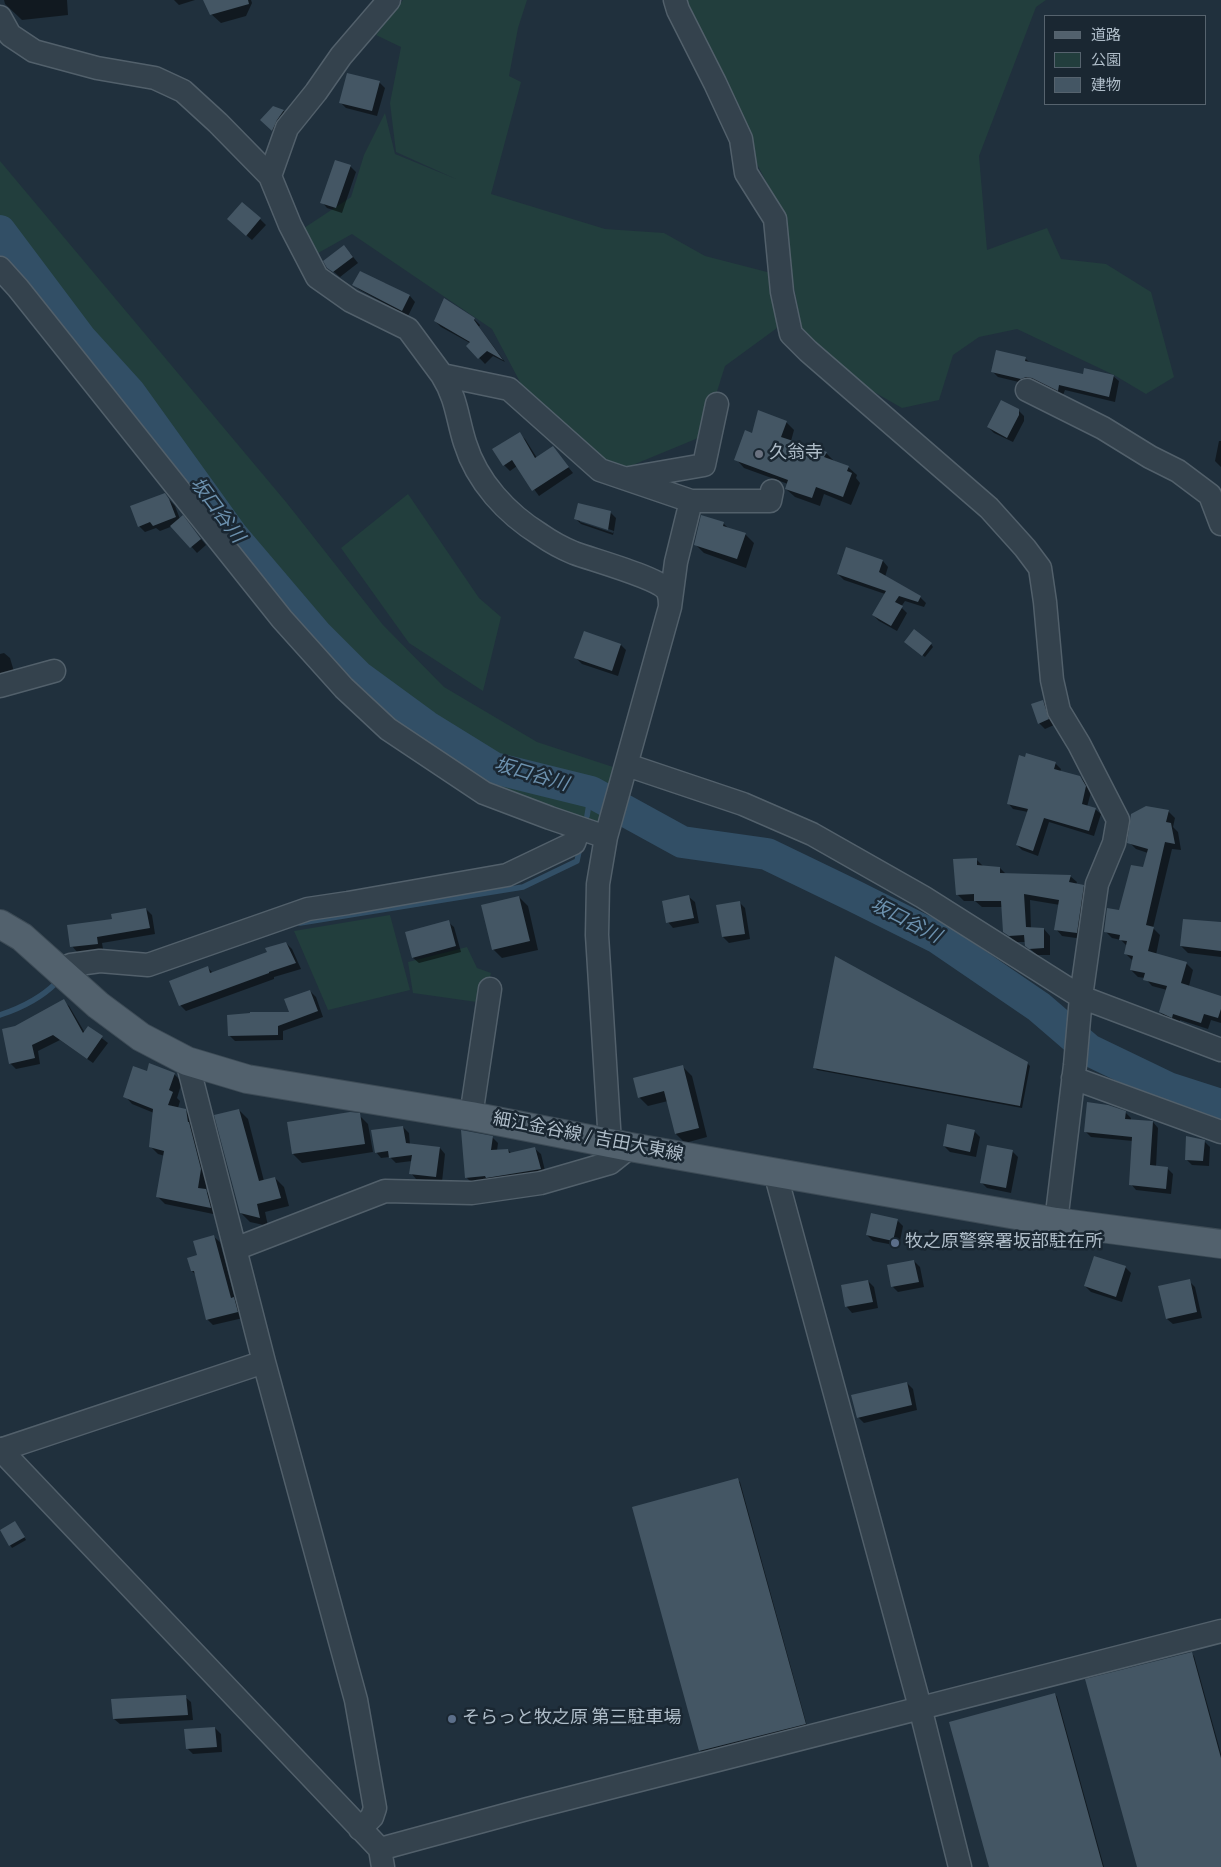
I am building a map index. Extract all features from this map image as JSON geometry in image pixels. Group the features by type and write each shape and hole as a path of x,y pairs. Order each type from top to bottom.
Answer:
{"main road":[{"name":"細江金谷線 / 吉田大東線","path":"0,924 22,937 98,1005 141,1037 187,1061 247,1079 470,1116 620,1145 1056,1222 1221,1244"}],"street":[{"path":"270,176 286,128 316,92 341,56 389,0"},
{"path":"676,0 678,10 715,82 741,139 746,173 775,219 782,292 791,334 808,351 989,508 1025,548 1040,568 1046,602 1052,680 1059,711 1079,744 1118,820 1114,843 1097,884 1081,997 1056,1222"},
{"path":"0,17 10,35 34,51 97,68 155,78 183,91 218,122 270,176 290,224 317,276 351,301 408,329 451,390 465,444 472,460 481,476 505,507 553,543 572,552 655,581 667,590 670,597 670,607"},
{"path":"0,268 18,288 282,619 344,688 388,729 484,793 579,829 607,831"},
{"path":"442,375 508,389 600,470 691,501 770,501 772,491"},
{"path":"1027,390 1104,428 1150,457 1178,471 1210,494 1221,524"},
{"path":"626,479 704,465 717,404"},
{"path":"235,1249 385,1191 472,1193 541,1183 610,1163 620,1145 597,934 598,884 607,831 626,769 670,607 676,562 691,501"},
{"path":"0,686 54,671"},
{"path":"626,769 743,804 812,834 923,896 1081,997 1221,1050"},
{"path":"58,970 71,965 100,961 148,965 308,909 348,904 507,875 574,843 579,829"},
{"path":"470,1116 490,989"},
{"path":"187,1061 264,1362 356,1700 375,1808 372,1818 360,1829"},
{"path":"1074,1072 1221,1132"},
{"path":"775,1172 920,1707 960,1867"},
{"path":"264,1362 0,1450 360,1829 382,1858 537,1806 1221,1631"}],"green space":[{"path":"403,0 527,0 518,28 509,76 521,82 491,194 605,229 664,233 705,256 771,273 777,328 725,366 703,436 611,474 529,399 492,329 352,234 311,257 301,230 351,197 364,155 385,113 395,154 456,179 396,152 390,103 401,47 376,35"},
{"path":"683,0 1046,0 1036,7 979,156 987,250 1047,228 1061,259 1106,264 1151,292 1174,377 1146,394 1114,375 1017,329 979,337 953,355 939,400 902,408 867,388 803,335 792,276 785,217 750,151"},
{"path":"0,161 286,502 383,625 444,687 537,742 613,767 598,833 405,747 307,647 0,262"},
{"path":"408,494 479,598 501,617 483,691 409,643 341,548"},
{"path":"390,915 410,990 328,1010 294,931"},
{"path":"467,947 477,968 491,973 484,1003 413,993 408,962"}],"building":[{"path":"203,0 248,0 249,4 210,15"},
{"path":"347,73 380,81 372,111 339,103"},
{"path":"273,106 284,110 272,131 260,120"},
{"path":"335,160 351,165 336,208 320,203"},
{"path":"242,202 261,218 246,236 227,219"},
{"path":"344,245 353,257 333,272 327,268 323,261"},
{"path":"360,271 410,295 402,311 352,285"},
{"path":"444,298 475,318 474,320 503,360 487,351 478,359 466,346 470,342 434,321"},
{"path":"996,350 1026,357 1025,361 1083,374 1084,368 1114,375 1109,397 1059,385 1058,391 1032,378 1026,377 1021,379 991,372"},
{"path":"1001,400 1019,409 1019,415 1007,438 987,427"},
{"name":"久翁寺","path":"758,410 787,421 781,437 827,452 824,457 849,466 847,471 852,473 843,497 816,487 812,498 785,489 788,480 734,460 745,430 752,433"},
{"path":"520,432 535,458 553,446 569,467 532,491 512,460 503,466 492,449"},
{"path":"165,493 176,517 153,526 150,522 138,527 130,506"},
{"path":"578,503 611,511 608,530 574,519"},
{"path":"183,515 201,539 190,548 170,526"},
{"path":"701,515 724,522 723,526 746,533 737,559 694,545"},
{"path":"846,547 883,560 879,572 921,596 918,602 899,596 895,602 903,606 891,626 872,615 886,591 837,574"},
{"path":"914,629 932,643 922,656 904,642"},
{"path":"584,631 621,644 612,671 574,658"},
{"path":"1043,700 1049,719 1038,724 1031,704"},
{"path":"1026,753 1056,762 1054,769 1080,776 1086,786 1082,804 1096,808 1089,831 1044,818 1033,851 1016,845 1028,809 1007,804 1019,755 1025,757"},
{"path":"1146,806 1169,810 1166,822 1171,823 1175,844 1165,842 1146,925 1154,927 1148,951 1187,962 1181,983 1221,996 1221,1009 1218,1018 1204,1014 1201,1023 1173,1014 1172,1018 1159,1012 1167,986 1143,980 1145,973 1130,970 1133,956 1124,954 1127,941 1119,940 1120,935 1104,932 1107,908 1119,910 1131,865 1143,867 1148,849 1127,843 1131,814"},
{"path":"977,858 977,865 1000,867 1000,873 1071,875 1069,882 1084,885 1077,933 1054,930 1059,900 1024,894 1026,927 1044,928 1044,948 1029,949 1025,946 1024,935 1009,936 1003,932 1001,901 974,901 974,894 956,895 953,859"},
{"path":"689,895 694,918 666,923 662,901"},
{"path":"519,896 530,941 492,950 481,905"},
{"path":"740,901 745,934 722,937 716,905"},
{"path":"146,908 150,928 97,937 98,944 70,947 67,925 112,919 111,914"},
{"path":"1183,919 1221,922 1221,951 1180,946"},
{"path":"449,920 456,946 412,958 405,932"},
{"path":"286,942 296,963 179,1006 169,981 208,966 210,973 267,952 265,948"},
{"path":"835,956 1028,1062 1020,1106 813,1068"},
{"path":"310,990 318,1011 278,1026 278,1035 228,1036 227,1015 250,1012 289,1012 284,999"},
{"path":"64,999 83,1033 88,1026 103,1036 87,1059 53,1035 32,1045 35,1058 9,1064 2,1029 15,1026"},
{"path":"149,1063 175,1073 169,1090 173,1092 168,1105 186,1109 201,1169 198,1188 206,1189 211,1208 156,1197 164,1151 149,1147 153,1109 123,1097 133,1066 147,1071"},
{"path":"683,1065 699,1128 675,1134 664,1091 638,1098 633,1078"},
{"path":"1087,1102 1108,1105 1126,1111 1125,1119 1153,1121 1150,1165 1168,1167 1166,1189 1129,1185 1132,1137 1084,1132"},
{"path":"239,1109 259,1181 275,1177 281,1198 257,1204 260,1218 240,1213 214,1115"},
{"path":"350,1112 360,1113 365,1144 292,1154 287,1122"},
{"path":"947,1124 975,1130 970,1152 943,1146"},
{"path":"403,1126 406,1143 440,1147 436,1177 409,1174 412,1155 389,1158 388,1151 375,1153 371,1130"},
{"path":"461,1130 493,1136 491,1150 508,1149 509,1153 535,1147 541,1169 486,1178 485,1176 465,1178"},
{"path":"1186,1136 1205,1140 1203,1161 1185,1160"},
{"path":"987,1145 1013,1150 1006,1188 980,1183"},
{"path":"871,1213 898,1219 893,1241 866,1235"},
{"path":"214,1235 231,1298 234,1297 238,1312 206,1320 194,1271 191,1271 187,1258 197,1255 193,1241"},
{"path":"1094,1256 1126,1266 1116,1297 1084,1286"},
{"path":"914,1260 919,1282 891,1287 887,1265"},
{"path":"1190,1279 1197,1312 1166,1319 1158,1286"},
{"path":"868,1280 873,1302 845,1307 841,1285"},
{"path":"907,1382 912,1405 857,1418 851,1395"},
{"path":"738,1478 806,1724 699,1751 632,1507"},
{"path":"15,1521 25,1537 9,1546 0,1530"},
{"path":"1192,1652 1221,1758 1221,1867 1137,1867 1085,1679"},
{"path":"1055,1693 1103,1867 989,1867 949,1722"},
{"path":"186,1695 188,1715 113,1719 111,1699"},
{"path":"215,1727 217,1747 186,1749 184,1729"}],"waterway":[{"name":"坂口谷川","path":"0,231 81,339 130,393 232,535 317,635 359,677 426,726 494,768 591,792 682,842 767,854 938,938 1039,1007 1089,1050 1168,1088 1221,1105"},
{"path":"587,816 591,792"},
{"path":"300,923 523,887 577,861 580,847"},
{"path":"0,1015 30,1002 56,983"}],"place":[{"name":"久翁寺","path":"759,454"},
{"name":"牧之原警察署坂部駐在所","path":"895,1243"},
{"name":"そらっと牧之原 第三駐車場","path":"452,1719"}]}
